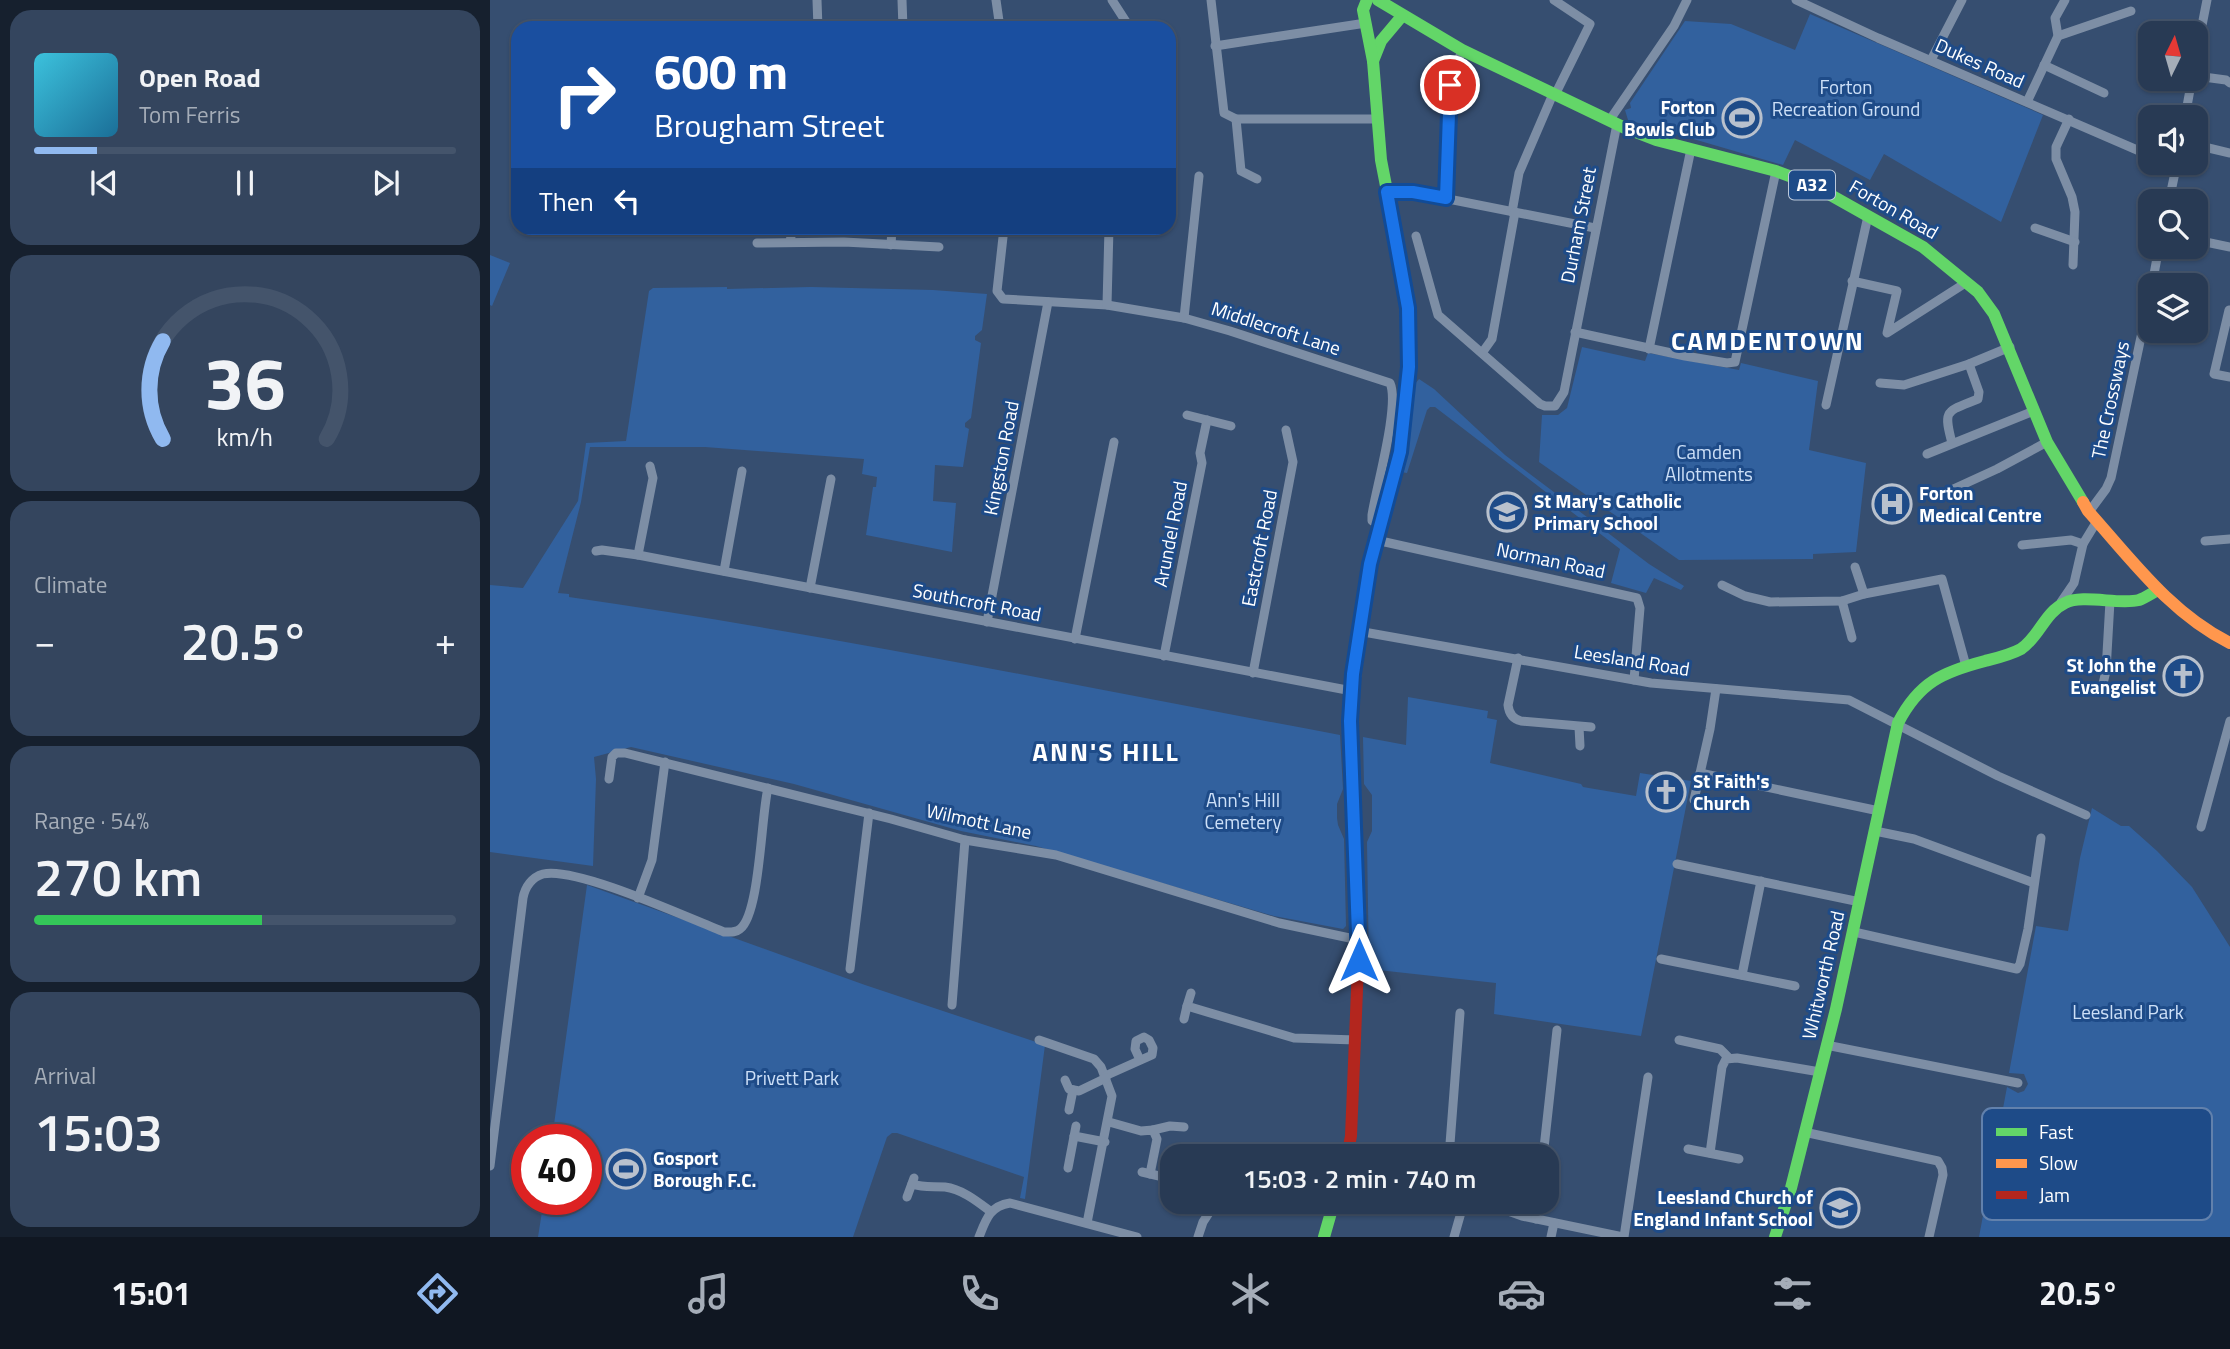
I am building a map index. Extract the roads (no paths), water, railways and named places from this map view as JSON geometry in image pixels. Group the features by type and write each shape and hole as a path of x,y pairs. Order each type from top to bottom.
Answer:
{"street":[{"path":"817,0 818,21"},
{"path":"902,0 903,21"},
{"path":"996,0 999,21"},
{"path":"1112,0 1126,21"},
{"path":"1211,0 1224,113 1236,119 1377,119"},
{"path":"1349,1144 1359,940 1350,721 1352,691 1358,631 1376,540 1396,472 1404,431 1410,338 1405,284 1387,192 1377,119 1373,61 1363,10 1367,0"},
{"name":"Forton Road","path":"1378,0 1462,50 1613,122 1649,137 1776,171 1811,184 1927,250 1968,282 1992,310 2010,347 2047,442 2093,516 2158,590 2195,623 2230,643"},
{"path":"1416,236 1438,314 1482,353 1492,339 1519,173 1554,94 1590,24 1554,0"},
{"path":"1613,122 1674,26 1686,0"},
{"name":"Dukes Road","path":"1797,0 1817,5 1931,60 2138,150"},
{"path":"1931,60 1962,0"},
{"path":"2027,102 2058,36 2055,18 2065,0"},
{"path":"2203,21 2207,0"},
{"path":"2058,36 2131,11"},
{"path":"1373,61 1381,41 1402,16"},
{"path":"1215,46 1366,23"},
{"path":"1446,198 1450,85 1462,50"},
{"path":"2044,65 2104,93"},
{"path":"2208,79 2230,83"},
{"path":"1236,119 1241,171 1257,178"},
{"path":"2069,119 2056,147 2056,159 2074,205 2076,243 2073,265"},
{"name":"Durham Street","path":"1482,353 1540,404 1555,406 1564,392 1611,148 1613,122"},
{"path":"2208,148 2230,153"},
{"path":"1649,349 1691,149"},
{"path":"1574,332 1649,349 1727,363 1735,362 1776,171"},
{"path":"1184,318 1199,176"},
{"path":"1387,192 1413,192 1595,228"},
{"path":"1826,405 1868,216"},
{"path":"2035,228 2076,243"},
{"path":"790,242 792,235"},
{"path":"891,245 892,235"},
{"name":"Middlecroft Lane","path":"1003,235 997,291 1001,298 1107,305 1184,318 1391,384 1392,399 1385,450 1372,515 1372,521 1381,525"},
{"path":"1107,305 1109,235"},
{"path":"2208,242 2230,247"},
{"path":"757,243 939,247"},
{"path":"1852,281 1897,291 1888,333 1968,282"},
{"name":"Kingston Road","path":"988,622 1048,302"},
{"path":"2229,310 2214,374 2230,377"},
{"name":"The Crossways","path":"2074,583 2083,544 2110,481 2139,343"},
{"path":"1880,383 1904,385 1969,364 2010,347"},
{"path":"1952,443 1946,420 1948,414 1953,409 1978,399 1979,392 1969,364"},
{"path":"1927,453 2034,411"},
{"path":"1187,415 1231,426"},
{"name":"Arundel Road","path":"1164,656 1202,463 1200,453 1207,420"},
{"name":"Eastcroft Road","path":"1253,673 1293,462 1286,430"},
{"path":"1075,639 1114,442"},
{"path":"1949,491 2047,442"},
{"path":"638,555 653,478 650,466"},
{"path":"724,571 742,471"},
{"path":"810,588 831,479"},
{"path":"2205,541 2230,539"},
{"name":"Norman Road","path":"1376,540 1637,598 1640,608 1634,680"},
{"path":"2022,545 2071,540 2083,544"},
{"name":"Southcroft Road","path":"596,551 638,555 1352,691"},
{"path":"1855,567 1864,594"},
{"path":"1722,585 1745,596 1770,602 1842,601 1864,594 1942,579 1966,666"},
{"path":"2074,583 2074,595 2082,600"},
{"path":"2058,607 2074,583"},
{"path":"2058,607 2067,601 2144,599 2158,590"},
{"path":"1842,601 1852,638"},
{"path":"2102,688 2106,670 2110,601"},
{"name":"Whitworth Road","path":"1776,1235 1820,1072 1898,723 1908,702 1919,690 1948,672 2021,649 2031,641 2058,607"},
{"name":"Leesland Road","path":"1358,631 1634,680 1842,698 1898,723 1998,776 2086,815"},
{"path":"1518,658 1508,705 1512,717 1521,721 1591,727"},
{"path":"1694,800 1716,689"},
{"path":"2201,827 2226,756 2230,721"},
{"path":"1579,727 1580,746"},
{"name":"Wilmott Lane","path":"609,779 610,758 619,752 869,813 965,840 1056,855 1279,923 1359,940"},
{"path":"638,898 653,854 665,762"},
{"path":"1699,773 1879,811"},
{"path":"490,1166 524,892 531,881 552,873 593,881 724,932 740,929 754,899 768,788"},
{"path":"850,969 869,813"},
{"path":"1875,831 1917,840 2034,883"},
{"path":"1853,932 2017,969 2021,964 2041,838"},
{"path":"953,1005 965,840"},
{"path":"1677,864 1860,902"},
{"path":"1742,975 1760,881"},
{"path":"1661,958 1795,986"},
{"path":"1184,1018 1191,993"},
{"path":"1187,1006 1293,1038 1356,1040"},
{"path":"1450,1144 1460,1013"},
{"path":"1544,1144 1557,1030"},
{"path":"1040,1040 1094,1059 1105,1077 1113,1101 1088,1224 1088,1237"},
{"path":"1679,1040 1720,1049 1728,1058 1820,1072"},
{"path":"1826,1045 2018,1083"},
{"path":"1710,1153 1722,1067 1728,1058"},
{"path":"1065,1080 1069,1089 1079,1091 1140,1060"},
{"path":"1514,1214 1623,1237 1648,1077"},
{"path":"1069,1110 1073,1090"},
{"path":"1109,1122 1141,1130 1184,1127"},
{"path":"1153,1130 1157,1139 1146,1173 1160,1176"},
{"path":"1068,1168 1075,1131 1105,1142"},
{"path":"1804,1132 1938,1161 1943,1175 1929,1237"},
{"path":"1688,1149 1739,1159"},
{"path":"907,1197 913,1181 928,1189 949,1188 974,1199 990,1212"},
{"path":"979,1237 990,1212 1002,1204 1010,1203 1137,1237"},
{"path":"1198,1237 1208,1214"},
{"path":"1324,1237 1331,1214"},
{"path":"1454,1237 1461,1214"},
{"path":"1536,1219 1537,1214"},
{"path":"1551,1237 1554,1223"}],"place":[{"name":"Forton Bowls Club","path":"1742,118"},
{"name":"Forton Medical Centre","path":"1892,504"},
{"name":"St Mary's Catholic Primary School","path":"1507,512"},
{"name":"St John the Evangelist","path":"2183,676"},
{"name":"St Faith's Church","path":"1666,792"},
{"name":"Gosport Borough F.C.","path":"626,1169"},
{"name":"Leesland Church of England Infant School","path":"1840,1208"}],"district":[{"name":"CAMDENTOWN","path":"1768,341"},
{"name":"ANN'S HILL","path":"1106,752"}],"park label":[{"name":"Forton Recreation Ground","path":"1846,98"},
{"name":"Camden Allotments","path":"1709,463"},
{"name":"Ann's Hill Cemetery","path":"1243,811"},
{"name":"Leesland Park","path":"2128,1012"},
{"name":"Privett Park","path":"792,1078"}]}
